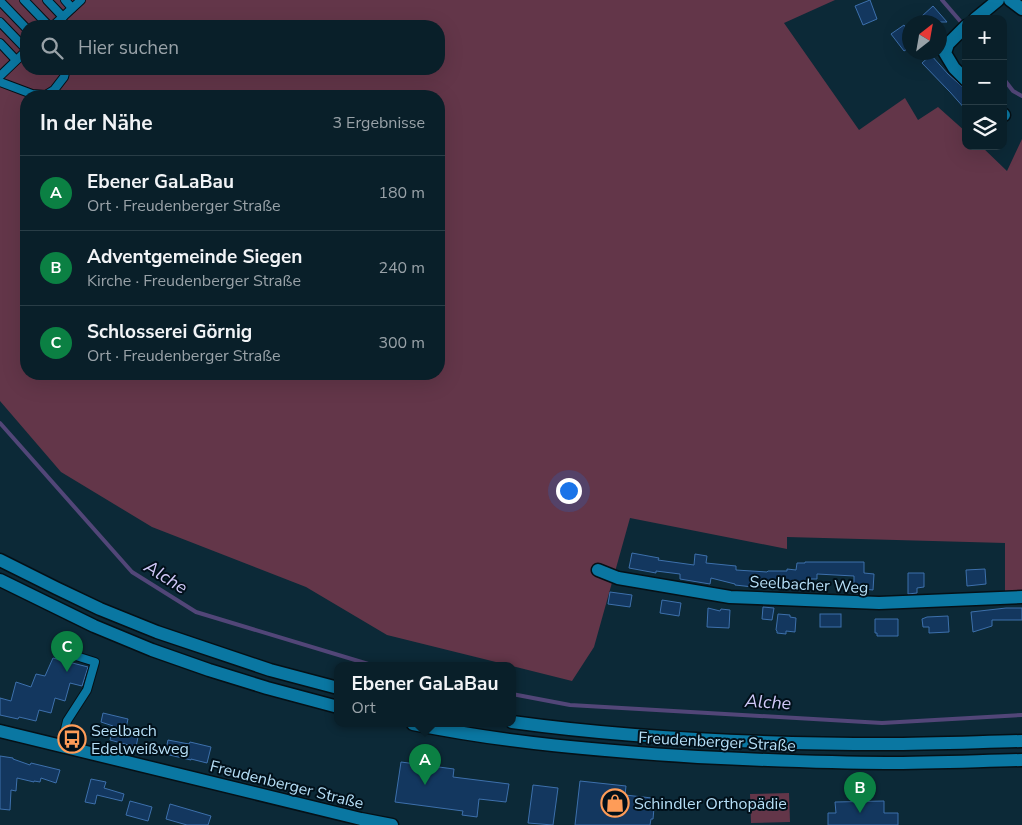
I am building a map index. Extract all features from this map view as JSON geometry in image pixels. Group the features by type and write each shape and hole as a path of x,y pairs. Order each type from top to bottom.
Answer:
{"main road":[{"path":"980,15 998,0"},
{"path":"1010,0 1022,9"},
{"path":"962,30 948,44 945,53 954,68 962,76"},
{"path":"0,560 73,597 157,632 270,670 334,687"},
{"name":"Seelbacher Weg","path":"598,570 618,578 730,597 879,603 1022,597"},
{"path":"0,580 94,626 152,650 267,688 334,706"},
{"name":"Freudenberger Straße","path":"516,722 650,736 764,742 886,744 1022,741"},
{"name":"Freudenberger Straße","path":"431,727 564,747 652,754 763,760 887,763 1022,760"},
{"name":"Freudenberger Straße","path":"0,731 392,825"}],"lane":[{"path":"24,0 43,20"},
{"path":"47,0 63,18"},
{"path":"65,0 72,8"},
{"path":"60,20 81,0"},
{"path":"0,1 20,22"},
{"path":"0,22 20,44"},
{"path":"0,43 16,60"},
{"path":"2,71 20,56"},
{"path":"54,90 64,75"},
{"path":"0,82 21,90"},
{"path":"57,650 95,662 87,690 66,721 61,746"}],"shaded area":[{"path":"0,0 835,0 784,23 859,130 905,98 918,120 938,107 962,128 962,150 985,150 1007,171 1022,139 1022,597 1005,598 1005,543 787,537 787,549 630,518 594,647 572,681 516,667 516,662 496,662 387,635 306,587 152,527 61,472 0,401"},
{"path":"789,793 790,822 751,823 750,794"}],"building":[{"path":"870,0 877,19 863,25 855,6"},
{"path":"933,6 941,15 923,15"},
{"path":"902,26 902,48 891,34"},
{"path":"925,60 935,60 962,86 962,106 950,92 922,63"},
{"path":"632,553 659,558 658,560 694,565 695,554 707,556 706,563 736,566 736,570 767,572 787,571 787,569 796,570 797,563 805,562 864,562 864,573 874,574 873,590 863,589 863,594 854,594 854,576 817,574 817,579 810,579 810,582 753,581 753,587 735,585 711,578 710,584 680,579 680,574 656,571 656,573 629,568"},
{"path":"985,569 986,584 967,586 966,570"},
{"path":"908,573 924,573 924,587 917,588 917,593 908,594"},
{"path":"610,592 632,595 630,607 608,604"},
{"path":"662,600 681,603 679,616 660,613"},
{"path":"763,607 774,608 772,620 762,619"},
{"path":"708,608 720,611 721,609 730,610 729,628 707,627"},
{"path":"1022,608 1022,620 992,620 992,626 973,632 971,612"},
{"path":"778,614 790,615 790,617 796,618 795,632 777,633"},
{"path":"820,614 841,614 841,627 820,627"},
{"path":"948,616 949,632 929,633 929,627 923,627 922,619"},
{"path":"875,619 898,619 898,636 877,636 877,633 875,633"},
{"path":"53,658 88,667 82,686 70,683 65,701 55,698 51,713 39,710 36,721 0,715 0,698 11,701 16,682 31,687 36,674 45,676"},
{"path":"103,713 128,719 126,728 139,732 136,747 110,740 113,726 101,722"},
{"path":"168,740 189,744 190,742 211,747 207,763 165,754"},
{"path":"0,756 13,758 30,765 31,763 60,770 56,783 41,778 40,782 34,782 17,778 16,791 11,790 10,810 0,809"},
{"path":"401,762 454,769 453,777 509,784 506,802 479,799 477,817 462,815 463,811 395,802"},
{"path":"91,779 106,782 104,788 124,794 122,801 97,795 95,804 85,802"},
{"name":"Schindler Orthopädie","path":"580,781 626,786 625,795 652,798 651,808 654,808 653,819 651,819 650,825 575,825"},
{"path":"533,785 558,788 553,825 528,823"},
{"path":"130,801 152,807 148,821 126,815"},
{"path":"884,801 884,813 898,813 898,825 828,825 828,813 836,813 835,802"},
{"path":"170,804 211,816 208,825 187,825 166,819"}],"waterway":[{"path":"942,0 961,22"},
{"path":"1007,83 1013,91 1022,96"},
{"name":"Alche","path":"0,423 132,572 196,612 362,662"},
{"name":"Alche","path":"516,695 570,705 882,723 1022,715"}],"place":[{"name":"Schlosserei Görnig","path":"67,672"},
{"name":"Seelbach Edelweißweg","path":"72,739"},
{"name":"Ebener GaLaBau","path":"425,785"},
{"name":"Schindler Orthopädie","path":"615,803"},
{"name":"Adventgemeinde Siegen","path":"860,813"}]}
